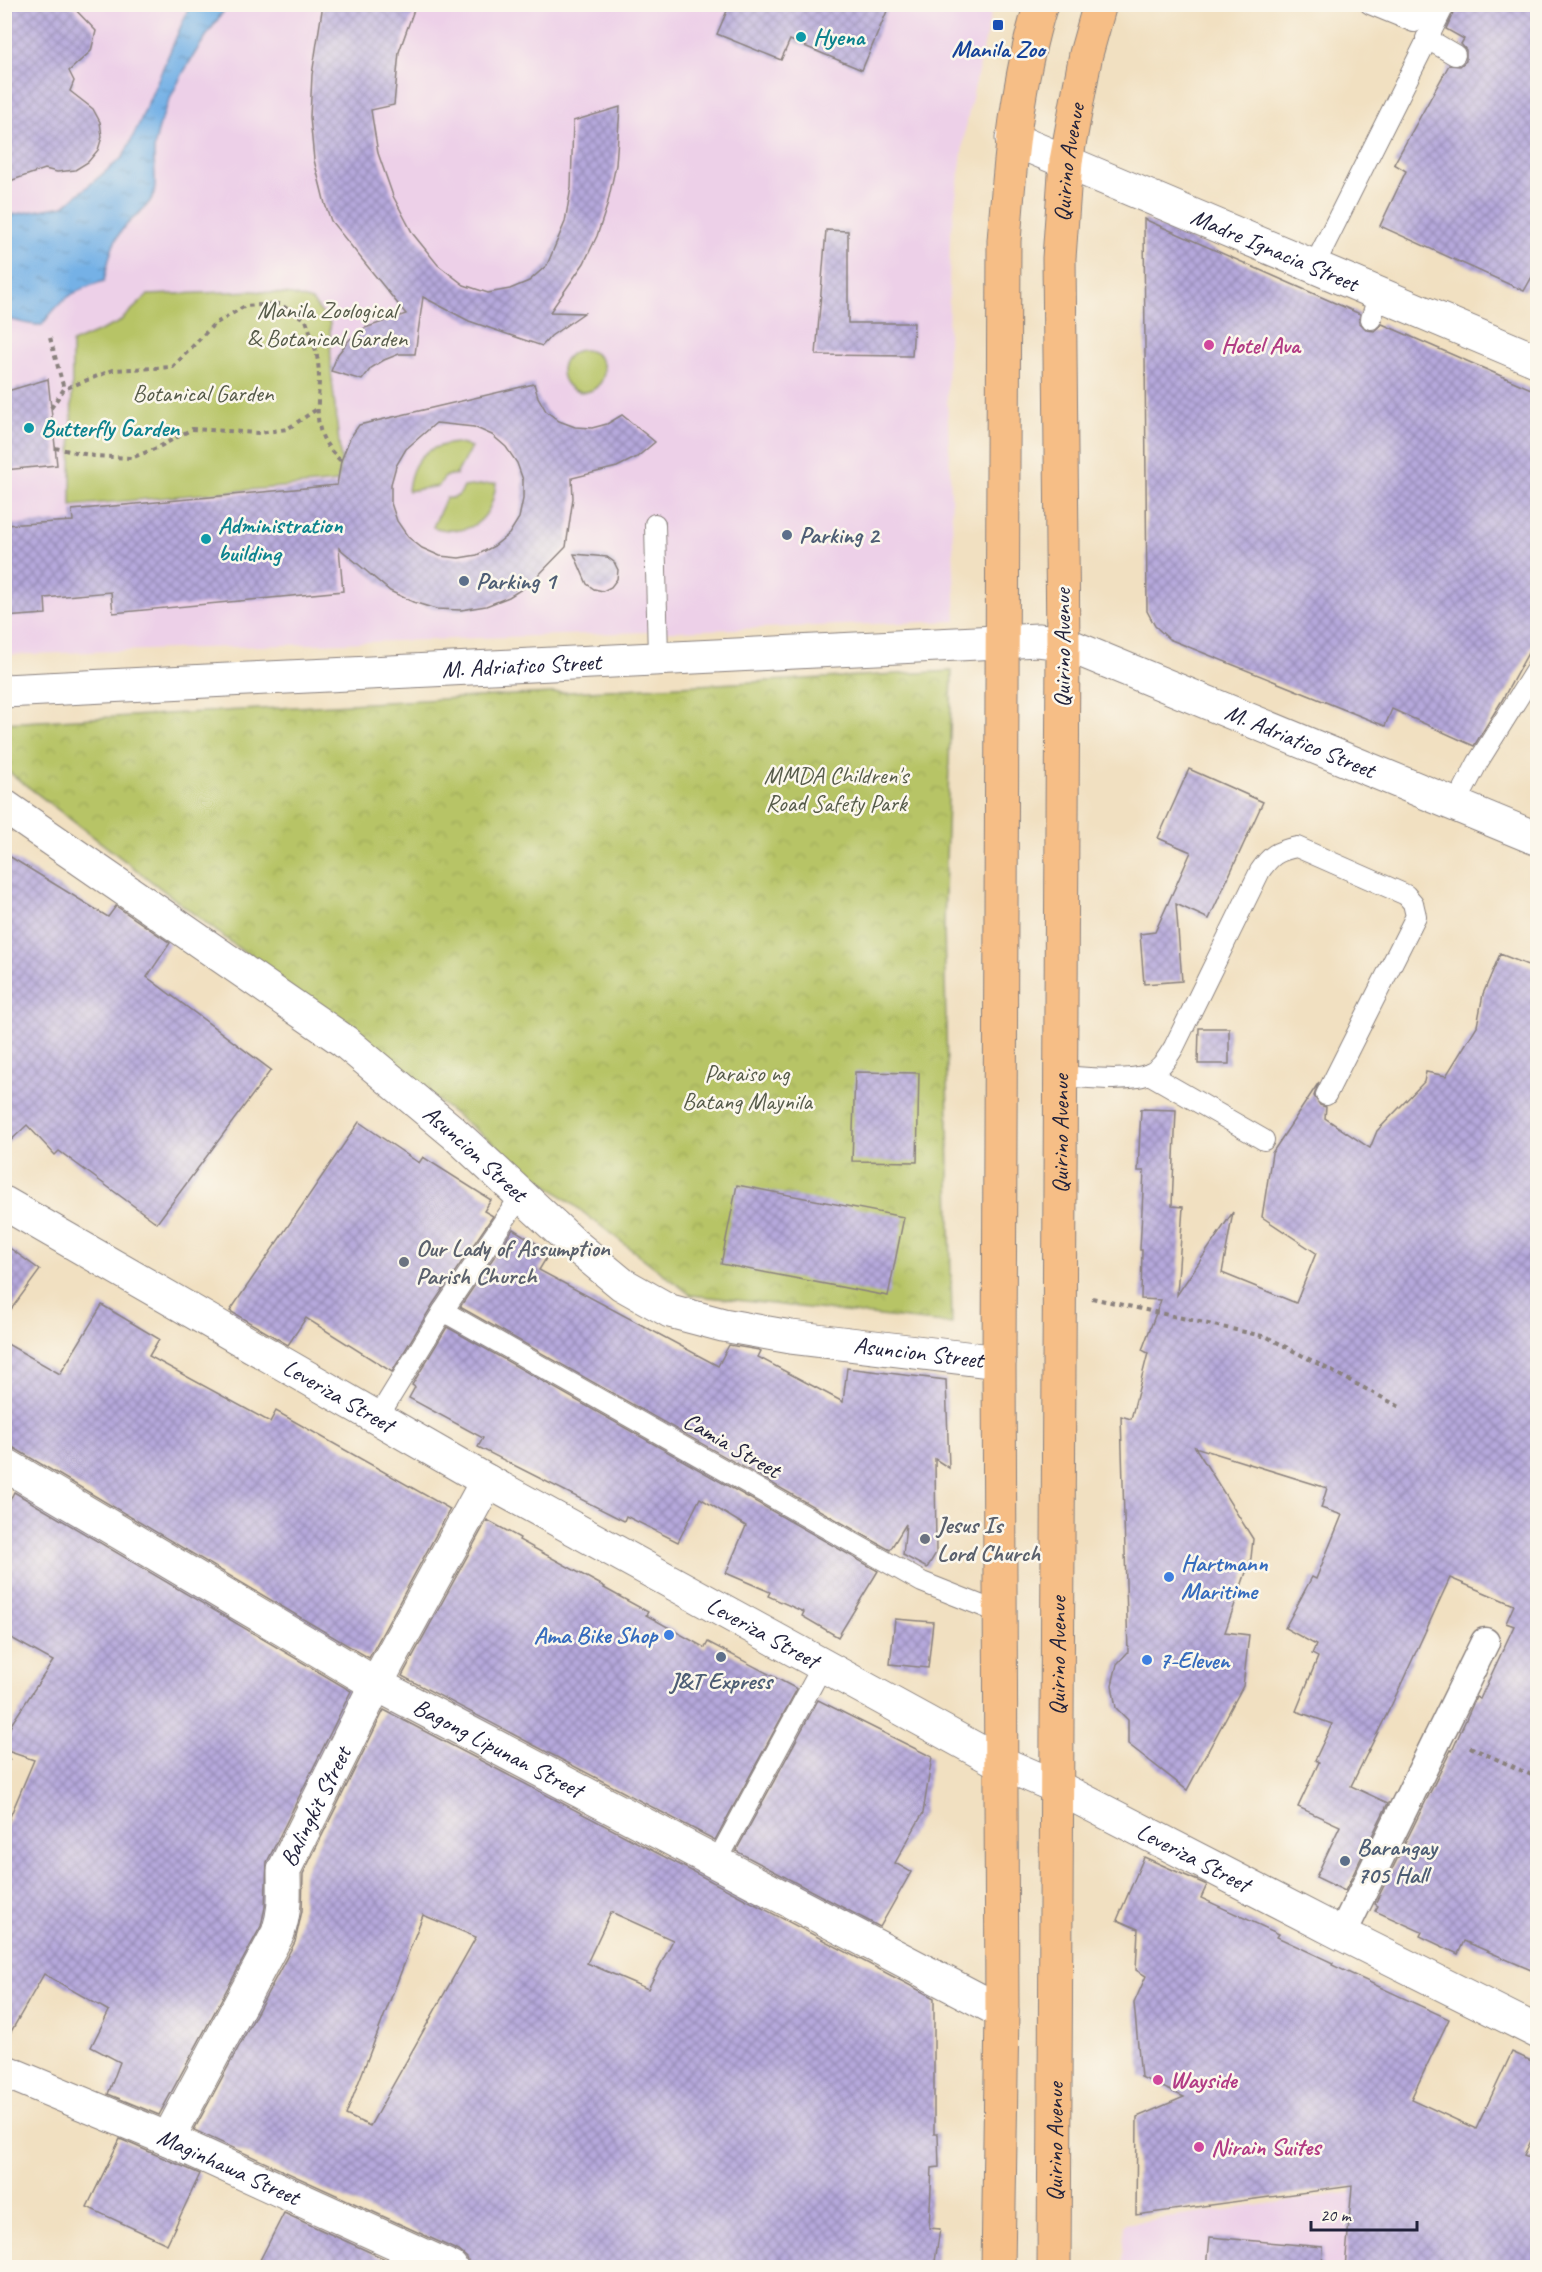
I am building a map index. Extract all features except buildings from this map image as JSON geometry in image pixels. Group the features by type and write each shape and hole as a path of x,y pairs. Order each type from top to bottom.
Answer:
{"main road":[{"path":"998,2268 1002,2012 999,1762 999,1362 1004,241 1012,139 1032,32 1041,4"},
{"name":"Quirino Avenue","path":"1054,2268 1060,1076 1050,641 1059,258 1066,161 1086,54 1100,4"}],"street":[{"name":"Madre Ignacia Street","path":"1012,139 1314,266 1375,306 1538,361"},
{"name":"M. Adriatico Street","path":"4,691 1003,640 1050,641 1538,839"},
{"name":"Asuncion Street","path":"4,806 344,1041 453,1132 576,1246 622,1284 670,1311 723,1326 791,1337 999,1362"},
{"name":"Leveriza Street","path":"4,1203 487,1481 999,1762 1057,1787 1538,2032"},
{"name":"Bagong Lipunan Street","path":"7,1471 376,1684 1002,2012"},
{"name":"Balingkit Street","path":"168,2139 278,1933 286,1901 284,1870 376,1684 487,1481"},
{"path":"1342,1934 1485,1642"},
{"name":"Maginhawa Street","path":"4,2071 168,2139 404,2258 451,2268"}],"lane":[{"path":"1370,4 1414,22 1423,18 1430,4"},
{"path":"1314,266 1445,4"},
{"path":"1426,38 1455,55"},
{"path":"655,524 658,659"},
{"path":"1456,804 1478,762 1538,666"},
{"path":"1060,1076 1123,1078 1149,1074 1165,1062 1260,871 1268,859 1281,850 1297,848 1406,895 1413,903 1416,916 1326,1095"},
{"path":"1149,1074 1264,1140"},
{"path":"378,1417 443,1311 522,1194"},
{"name":"Camia Street","path":"443,1311 922,1582 1000,1613"},
{"path":"723,1851 823,1665"}],"path":[{"path":"51,408 64,389 113,370 173,367 213,325 221,320 245,306 279,304 306,320 318,357 317,409 321,436 329,450 341,461"},
{"path":"51,338 64,389"},
{"path":"55,448 94,456 131,458 192,429 260,433 287,429 317,409"},
{"path":"1059,1291 1267,1337 1402,1408"},
{"path":"1440,1733 1538,1778"},
{"path":"4,1768 9,1759"}],"shaded area":[{"name":"Manila Zoological & Botanical Garden","path":"4,5 993,5 966,125 950,239 947,395 956,621 5,655"},
{"path":"1347,2193 1457,2193 1537,2267 1122,2268 1124,2224"}],"green space":[{"name":"Botanical Garden","path":"254,291 292,295 312,301 330,323 331,371 341,461 338,482 71,506 72,343 118,323 148,295"},
{"path":"583,350 598,356 604,371 598,386 583,392 568,386 562,371 568,356"},
{"path":"456,443 471,447 456,475 446,477 439,486 408,491 412,471 422,456 436,447"},
{"path":"496,483 490,507 477,523 458,530 433,527 446,498 457,496 464,487"},
{"name":"Paraiso ng Batang Maynila","path":"952,671 944,925 952,1324 691,1295 5,769 4,723"}],"water":[{"path":"190,5 228,5 194,55 164,112 154,150 154,192 149,203 126,226 115,241 104,281 68,297 42,325 5,319 5,216 64,206 123,157"}],"place":[{"name":"Manila Zoo","path":"998,25"},
{"name":"Hyena","path":"801,37"},
{"name":"Hotel Ava","path":"1209,345"},
{"name":"Butterfly Garden","path":"29,428"},
{"name":"Parking 2","path":"787,535"},
{"name":"Administration building","path":"206,539"},
{"name":"Parking 1","path":"464,581"},
{"name":"Our Lady of Assumption Parish Church","path":"404,1262"},
{"name":"Jesus Is Lord Church","path":"925,1539"},
{"name":"Hartmann Maritime","path":"1169,1577"},
{"name":"Ama Bike Shop","path":"669,1635"},
{"name":"J&T Express","path":"721,1657"},
{"name":"7-Eleven","path":"1147,1660"},
{"name":"Barangay 705 Hall","path":"1345,1861"},
{"name":"Wayside","path":"1158,2080"},
{"name":"Nirain Suites","path":"1199,2147"}],"park label":[{"name":"MMDA Children's Road Safety Park","path":"836,789"}]}
